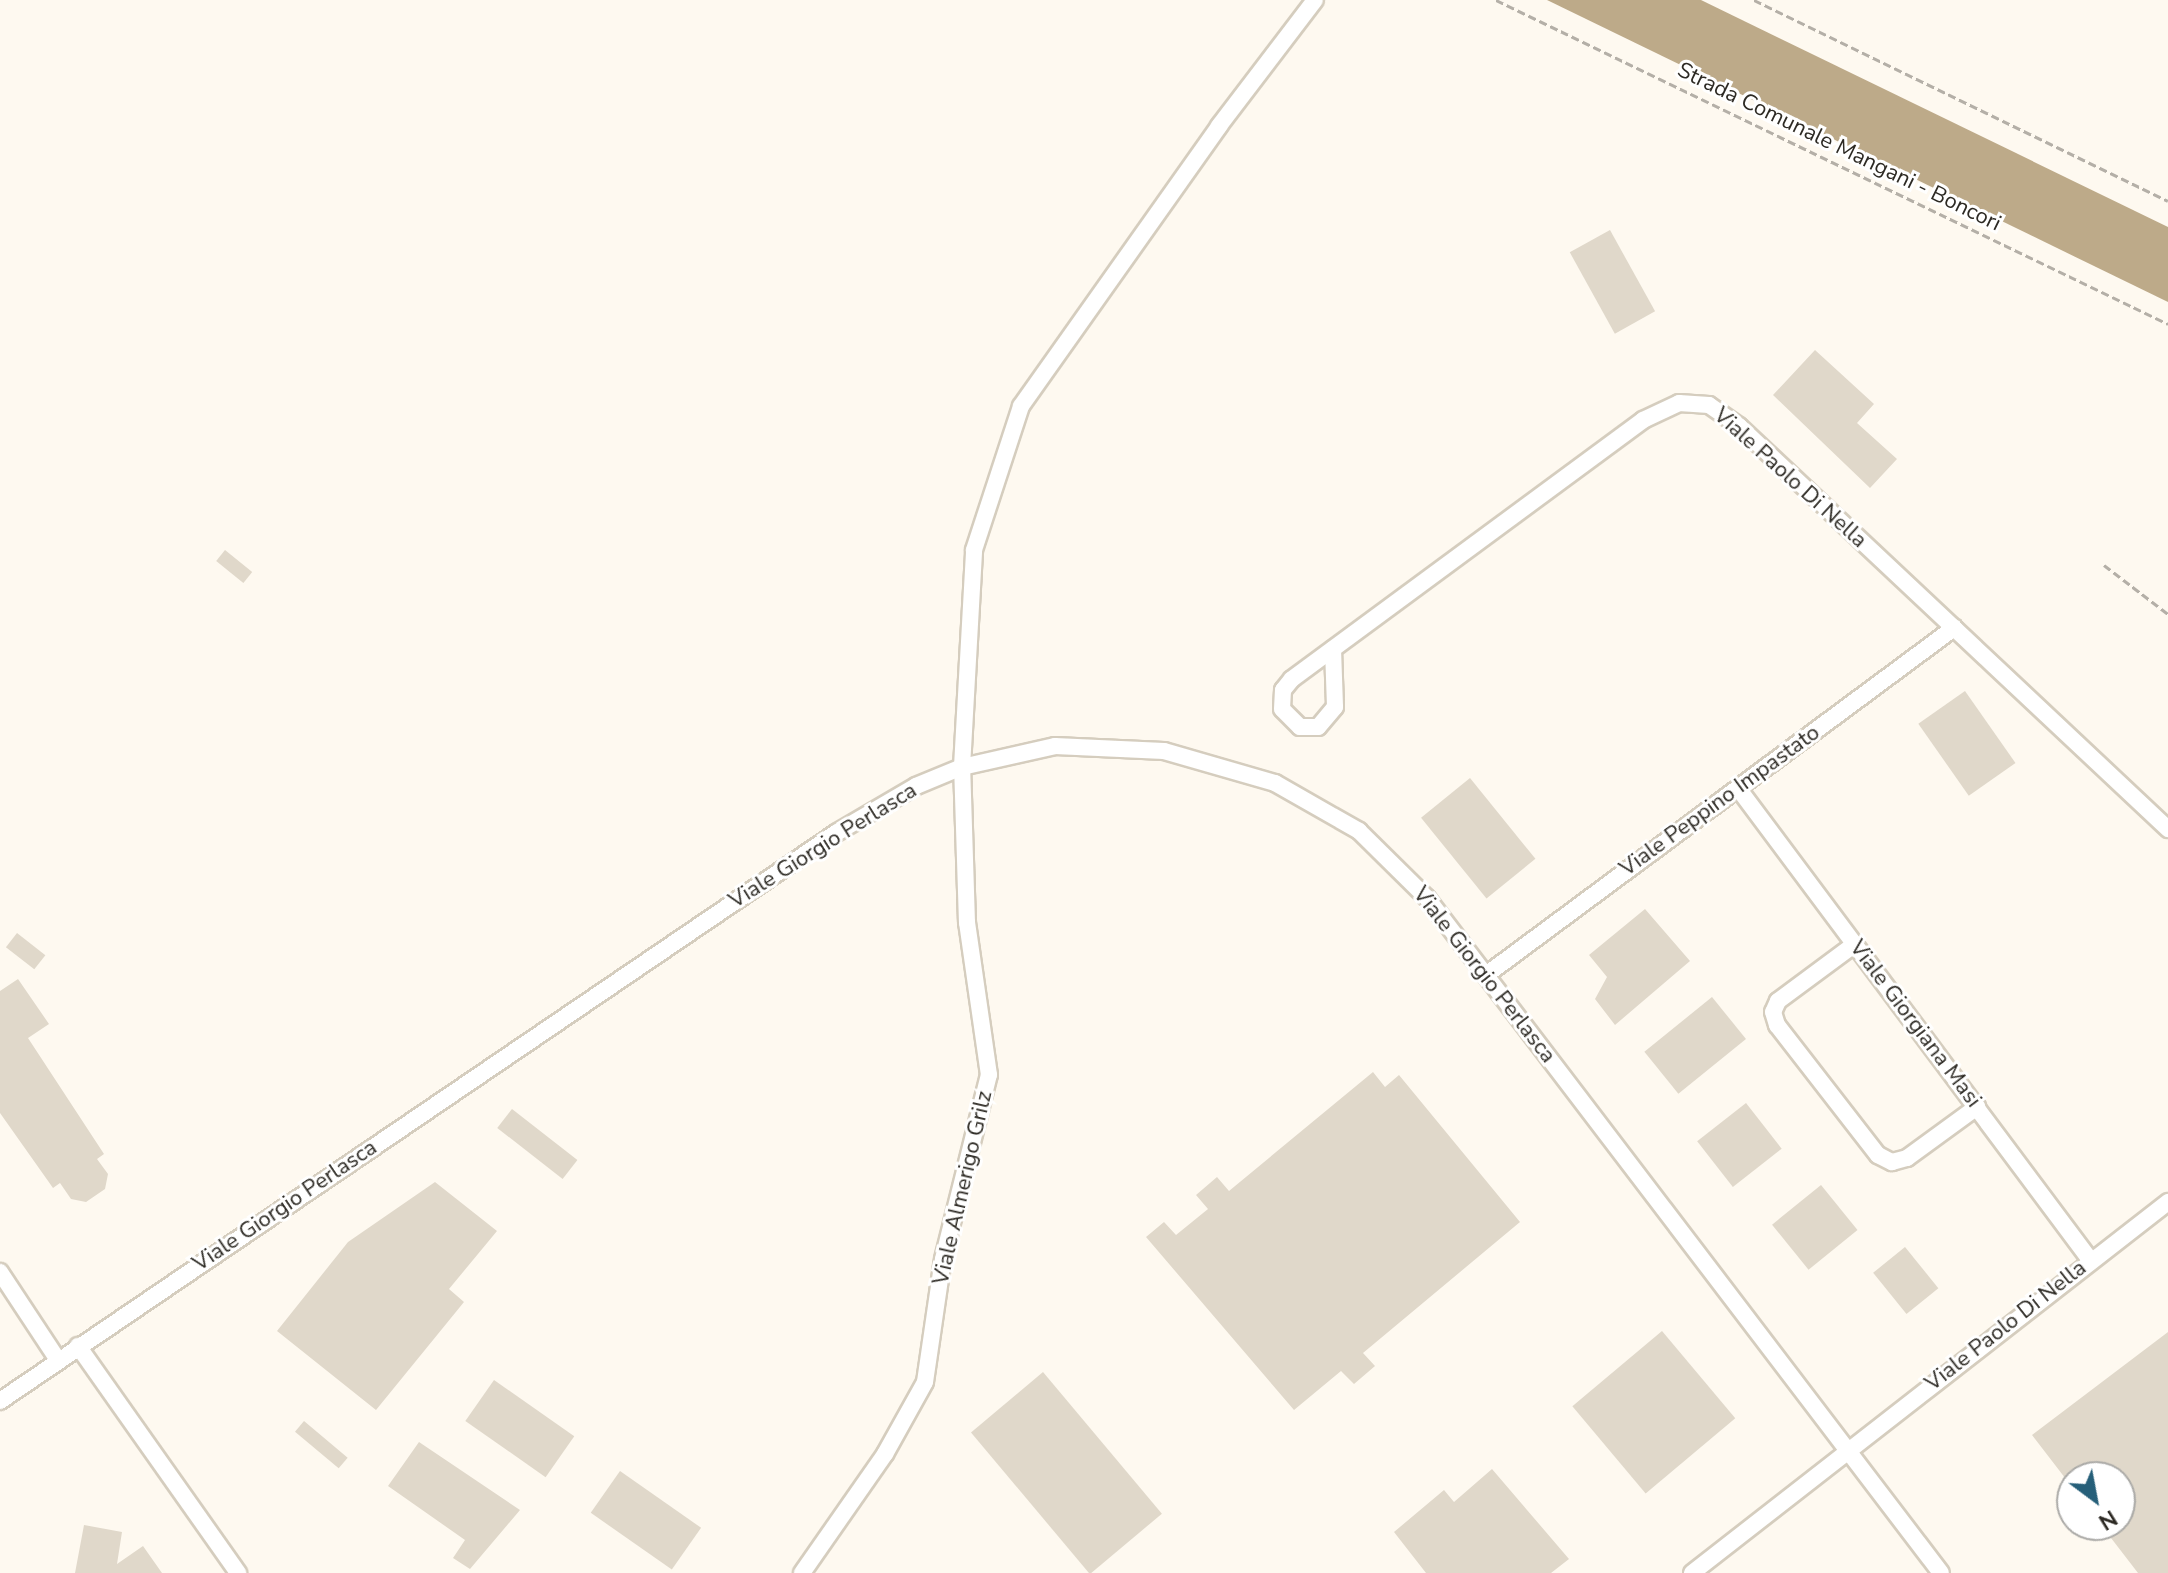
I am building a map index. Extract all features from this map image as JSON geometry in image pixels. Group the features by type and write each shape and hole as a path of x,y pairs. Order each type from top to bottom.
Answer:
{"street":[{"name":"Viale Almerigo Grilz","path":"802,1573 885,1454 925,1382 943,1259 979,1127 989,1075 967,923 962,767 974,550 1021,406 1219,126 1315,0"},
{"name":"Viale Paolo Di Nella","path":"1333,649 1332,716 1318,727 1300,727 1282,709 1283,690 1333,649 1643,420 1679,403 1709,405 1739,426 2168,829"},
{"name":"Viale Peppino Impastato","path":"1486,975 1954,628"},
{"name":"Viale Giorgio Perlasca","path":"0,1401 836,833 916,786 962,767 1055,746 1164,751 1275,783 1359,831 1427,898 1844,1450 1941,1573"},
{"name":"Viale Giorgiana Masi","path":"1738,788 2091,1261"},
{"path":"1855,944 1778,1001 1773,1012 1777,1025 1878,1155 1892,1162 1907,1158 1977,1107"},
{"name":"Viale Paolo Di Nella","path":"1692,1573 1844,1450 2168,1202"},
{"path":"0,1272 58,1360"},
{"path":"78,1346 238,1573"}],"path":[{"name":"Strada Comunale Mangani - Boncori","path":"1496,0 2168,324"},
{"path":"1754,0 2168,201"},
{"path":"2104,565 2168,614"}],"shaded area":[{"path":"1547,0 1701,0 2168,227 2168,302"}],"building":[{"path":"1610,230 1655,311 1615,334 1570,252"},
{"path":"1815,350 1874,404 1857,423 1897,459 1870,488 1773,395"},
{"path":"225,550 252,572 243,583 216,561"},
{"path":"1965,691 2015,763 1969,796 1918,724"},
{"path":"1470,778 1535,859 1486,898 1421,818"},
{"path":"1645,909 1690,961 1615,1025 1595,999 1607,977 1589,955"},
{"path":"17,933 45,955 34,969 6,947"},
{"path":"18,979 49,1024 28,1038 104,1154 97,1159 108,1174 105,1189 86,1202 71,1199 60,1183 53,1188 0,1113 0,991"},
{"path":"1712,997 1746,1039 1678,1094 1644,1052"},
{"path":"1373,1072 1385,1087 1399,1075 1520,1222 1363,1353 1375,1366 1354,1384 1341,1371 1294,1410 1146,1237 1164,1222 1176,1235 1208,1209 1196,1195 1217,1177 1229,1191"},
{"path":"1746,1103 1782,1149 1733,1187 1697,1141"},
{"path":"512,1109 577,1160 563,1179 497,1128"},
{"path":"435,1182 497,1231 449,1289 464,1302 376,1410 277,1331 348,1242"},
{"path":"1821,1185 1858,1230 1809,1270 1772,1225"},
{"path":"1905,1247 1938,1288 1906,1314 1873,1273"},
{"path":"1662,1331 1735,1418 1646,1494 1572,1406"},
{"path":"2168,1332 2168,1573 2138,1573 2113,1541 2136,1541 2136,1461 2056,1461 2056,1466 2032,1435"},
{"path":"1043,1372 1162,1514 1089,1573 971,1432"},
{"path":"494,1380 574,1436 546,1477 465,1421"},
{"path":"304,1421 348,1458 339,1468 295,1432"},
{"path":"419,1442 520,1510 470,1569 453,1558 465,1540 388,1486"},
{"path":"1492,1469 1569,1559 1551,1573 1426,1573 1394,1532 1444,1490 1454,1502"},
{"path":"620,1471 701,1528 672,1570 591,1513"},
{"path":"84,1525 122,1532 117,1564 143,1546 162,1573 75,1573"}]}
